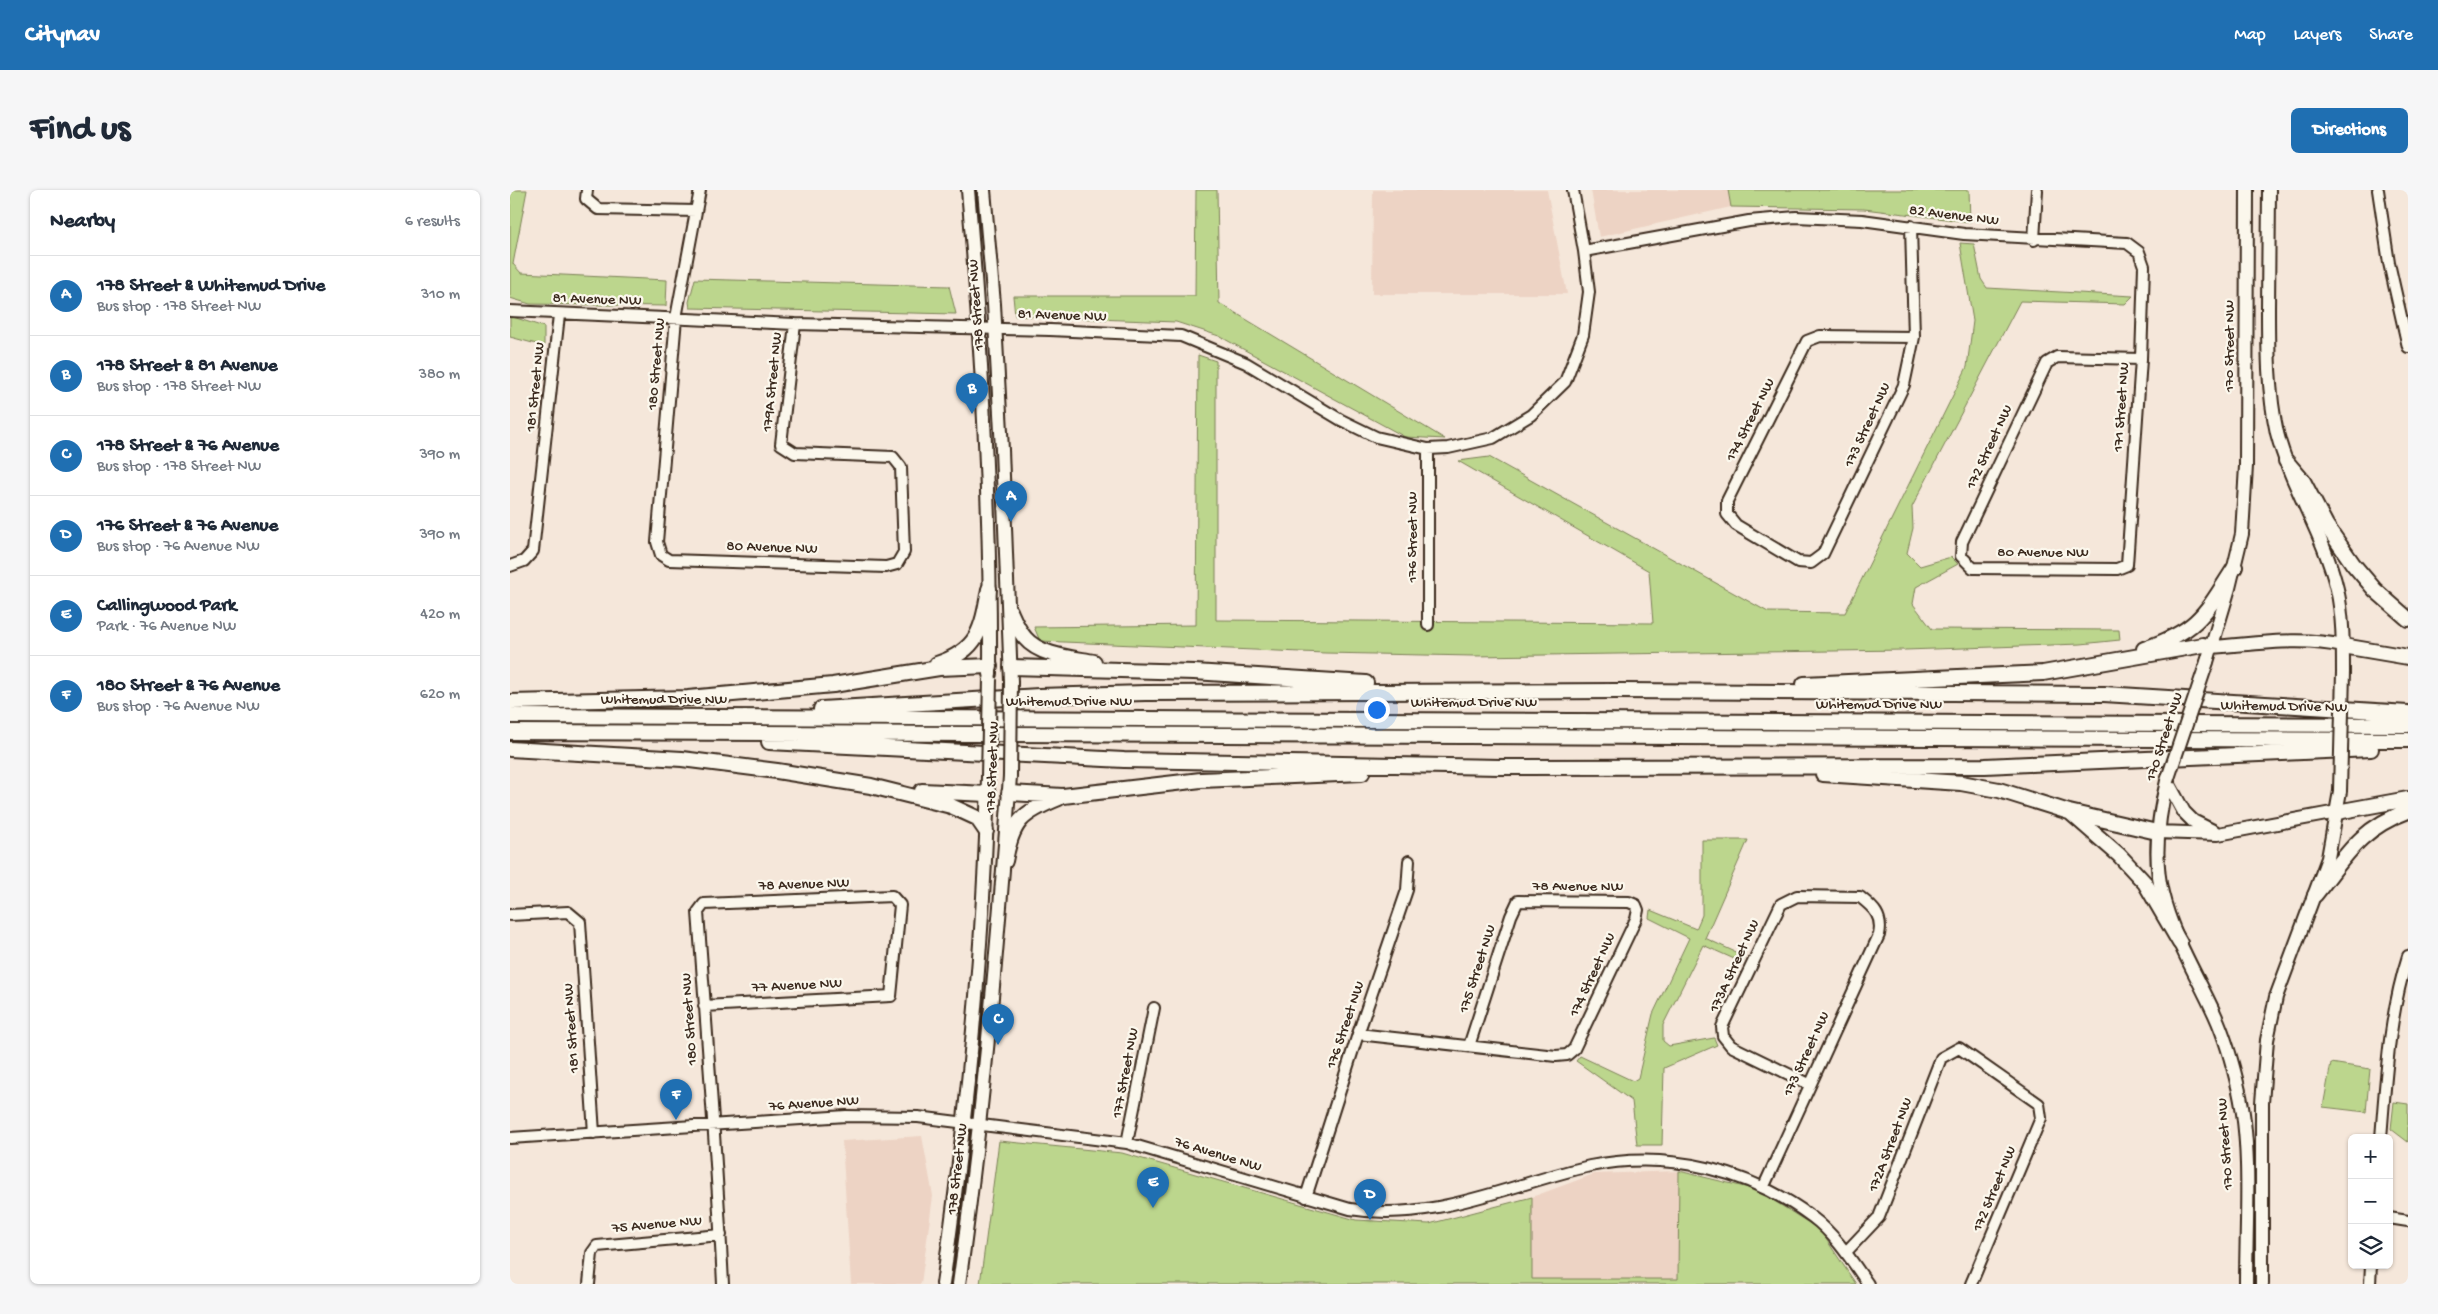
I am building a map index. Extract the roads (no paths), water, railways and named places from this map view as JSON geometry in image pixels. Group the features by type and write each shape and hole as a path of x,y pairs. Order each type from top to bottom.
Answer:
{"highway":[{"path":"2286,461 2303,481 2326,525 2345,553 2375,590 2408,619"},
{"path":"2105,661 2155,645 2191,626 2210,607 2235,567"},
{"path":"908,673 952,659 976,639 984,619 989,589"},
{"path":"1010,611 1026,640 1040,649 1068,657 1144,670"},
{"path":"1759,691 1819,682 2043,673 2105,661 2203,646 2212,647"},
{"path":"2343,646 2408,657"},
{"path":"1012,667 1144,670 1531,692"},
{"path":"510,702 688,698 833,685 939,668 990,672"},
{"path":"779,717 807,710 1049,696 1299,691 1759,691 2104,694 2408,713"},
{"name":"Whitemud Drive NW","path":"510,716 2408,725"},
{"path":"510,732 2408,740"},
{"path":"701,732 767,741 1124,760 1500,766 1985,766 2408,745"},
{"path":"510,749 682,759 777,771 871,786 926,792 988,794"},
{"path":"1009,793 1063,796 1201,780 1500,766"},
{"path":"1730,767 1961,783 1999,790 2069,812 2157,832"},
{"path":"871,786 951,806 976,818 986,830"},
{"path":"1005,861 1009,837 1018,822 1035,808 1063,796"},
{"path":"2337,812 2408,799"},
{"path":"2315,894 2348,850 2366,833 2388,818 2408,811"},
{"path":"2069,812 2119,855 2145,883 2180,943"}],"main road":[{"name":"178 Street NW","path":"943,1284 964,1122 974,1017 988,794 989,589 980,328 968,190"},
{"name":"178 Street NW","path":"959,1284 980,1124 1005,861 1010,776 1012,667 1010,611 995,329 984,190"},
{"name":"170 Street NW","path":"2246,1284 2245,1152 2239,1093 2230,1054 2216,1017 2180,943 2162,893 2157,866 2157,832 2167,781 2212,647 2235,567 2242,534 2246,466 2247,190"},
{"path":"2262,1284 2262,1103 2267,1040 2276,997 2328,858 2340,791 2343,672 2343,646 2338,597 2331,569 2286,461 2272,407 2268,368 2269,190"},
{"path":"2212,647 2292,642 2343,646"},
{"path":"990,672 1012,667"},
{"path":"2167,781 2184,812 2193,821 2218,834"},
{"path":"988,794 1009,793"},
{"path":"2157,832 2218,834 2337,812"}],"street":[{"name":"180 Street NW","path":"657,542 676,318 700,190"},
{"path":"1573,190 1584,251"},
{"path":"2034,240 2037,190"},
{"path":"2378,190 2389,263 2408,347"},
{"path":"586,194 598,208 696,211"},
{"name":"82 Avenue NW","path":"1584,251 1749,221 1796,217 1862,220 1964,234 2034,240 2127,243 2139,252"},
{"name":"173 Street NW","path":"1727,514 1736,526 1798,562 1811,563 1823,554 1904,385 1914,337 1911,226"},
{"name":"81 Avenue NW","path":"510,311 559,315 795,324 980,328 1181,336 1246,363 1341,420 1376,437 1428,449 1459,447 1493,438 1531,415 1565,382 1583,335 1589,292 1584,251"},
{"name":"171 Street NW","path":"2127,564 2144,266 2139,252"},
{"name":"181 Street NW","path":"510,566 524,561 534,552 559,315"},
{"name":"179A Street NW","path":"795,324 781,444 795,453 893,457 901,467 904,552 897,564"},
{"name":"174 Street NW","path":"1727,514 1727,501 1807,342 1820,336 1914,337"},
{"name":"172 Street NW","path":"1961,556 1962,542 2047,363 2057,357 2140,359"},
{"name":"176 Street NW","path":"1428,449 1428,625"},
{"name":"80 Avenue NW","path":"657,542 662,555 670,560 886,567 897,564"},
{"name":"80 Avenue NW","path":"1961,556 1973,568 2117,569 2127,564"},
{"name":"176 Street NW","path":"1306,1197 1358,1034 1407,890 1409,861"},
{"name":"78 Avenue NW","path":"704,904 892,896 900,904 890,996"},
{"name":"173 Street NW","path":"1764,1186 1809,1084 1879,935 1881,925 1878,913 1860,897 1797,896 1780,904"},
{"name":"78 Avenue NW","path":"1518,901 1629,902 1636,905"},
{"name":"175 Street NW","path":"1469,1046 1511,916 1518,901"},
{"name":"180 Street NW","path":"704,904 698,912 723,1284"},
{"name":"173A Street NW","path":"1780,904 1724,1022 1722,1032 1725,1041 1737,1050 1809,1084"},
{"name":"174 Street NW","path":"1469,1046 1567,1056 1574,1049 1636,919 1638,910 1636,905"},
{"name":"181 Street NW","path":"510,915 568,912 580,922 594,1132"},
{"path":"2381,1134 2390,1035 2397,989 2408,956"},
{"name":"77 Avenue NW","path":"704,1006 890,996"},
{"name":"177 Street NW","path":"1127,1143 1154,1008"},
{"path":"1358,1034 1469,1046"},
{"name":"172A Street NW","path":"1846,1252 1878,1217 1941,1058 1959,1048 2039,1104"},
{"name":"172 Street NW","path":"1971,1284 2041,1118 2039,1104"},
{"name":"76 Avenue NW","path":"510,1138 857,1116 918,1117 1127,1143 1306,1197 1365,1212 1388,1213 1421,1211 1455,1204 1592,1166 1644,1160 1695,1164 1764,1186 1813,1218 1846,1252 1868,1284"},
{"path":"2393,1219 2408,1221"},
{"name":"75 Avenue NW","path":"590,1284 592,1253 597,1246 721,1235"},
{"path":"2370,1284 2371,1269"}],"place":[{"name":"178 Street & 81 Avenue","path":"972,414"},
{"name":"178 Street & Whitemud Drive","path":"1011,522"},
{"name":"178 Street & 76 Avenue","path":"998,1045"},
{"name":"180 Street & 76 Avenue","path":"676,1120"},
{"name":"Callingwood Park","path":"1153,1208"},
{"name":"176 Street & 76 Avenue","path":"1370,1220"}]}
